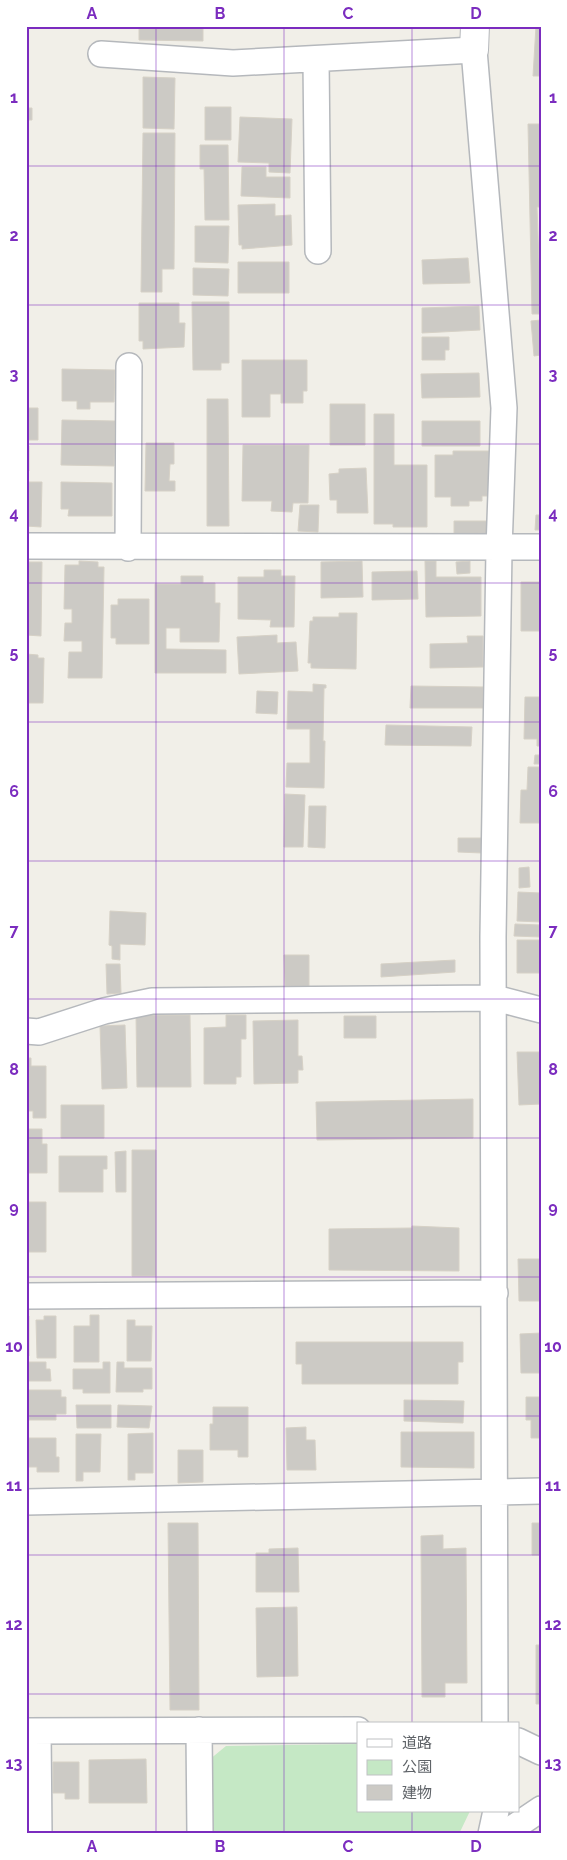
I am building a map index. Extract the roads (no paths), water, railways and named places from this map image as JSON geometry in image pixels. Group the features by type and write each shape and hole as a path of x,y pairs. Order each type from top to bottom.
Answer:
{"street":[{"path":"101,54 233,63 316,58 474,38 504,408 499,549 493,937 495,998 495,1722"},
{"path":"316,58 318,250"},
{"path":"128,548 129,366"},
{"path":"26,546 128,548 541,548"},
{"path":"26,1032 39,1032 104,1012 152,1001 495,998 541,1010"},
{"path":"26,1296 495,1293"},
{"path":"26,1502 541,1491"},
{"path":"199,1730 200,1834"},
{"path":"39,1834 32,1731 357,1730"},
{"path":"520,1742 541,1752"},
{"path":"504,1834 541,1809"},
{"path":"490,1834 496,1812"}]}
